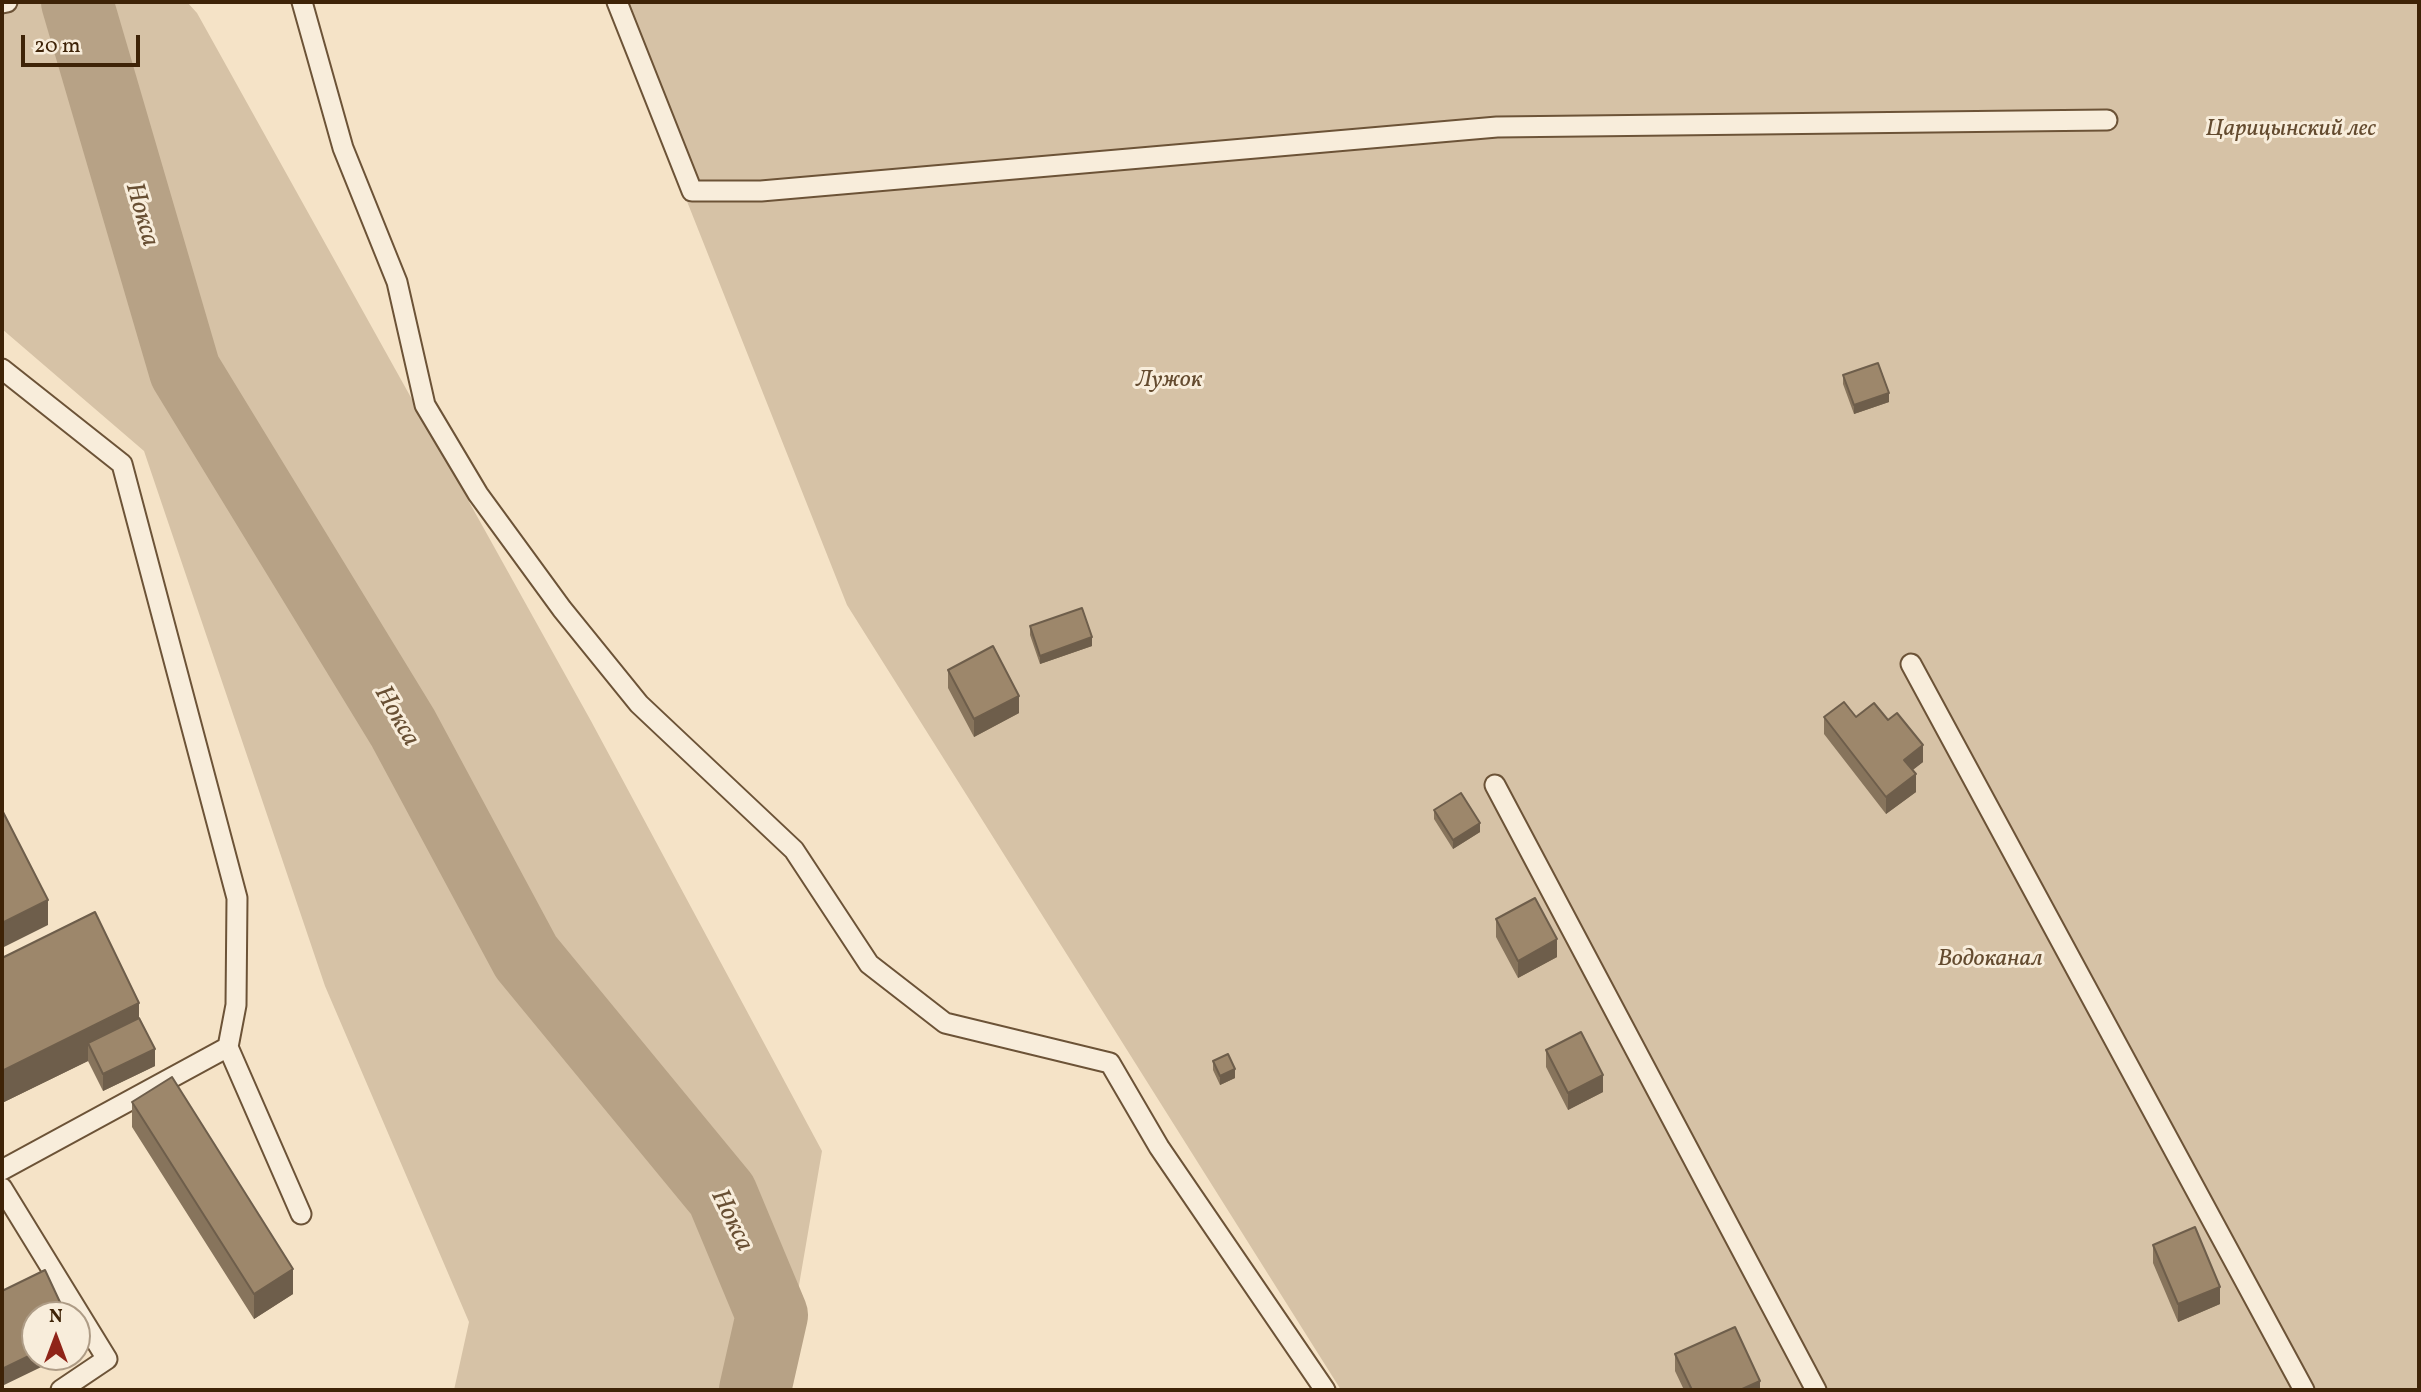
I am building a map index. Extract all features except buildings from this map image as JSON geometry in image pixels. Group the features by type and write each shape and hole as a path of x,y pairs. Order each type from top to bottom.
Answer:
{"lane":[{"path":"2,4 7,2"},
{"path":"302,2 343,148 397,282 425,405 478,494 562,609 639,704 794,850 869,964 944,1023 1110,1063 1158,1147 1325,1390"},
{"path":"617,2 692,191 761,191 1497,127 2107,120"},
{"path":"2,369 121,464 237,898 236,1005 228,1047 300,1213"},
{"path":"1911,664 2304,1390"},
{"path":"1494,785 1816,1390"},
{"path":"2,1170 228,1047"},
{"path":"2,1188 107,1359 61,1390"}],"green space":[{"path":"2,2 187,2 197,13 591,721 822,1151 781,1390 454,1390 469,1322 325,986 144,451 2,329"},
{"path":"608,2 2419,2 2419,1390 1341,1390 847,605"}],"waterway":[{"name":"Нокса","path":"77,2 185,371 403,728 526,957 722,1195 772,1315 755,1390"}],"park label":[{"name":"Царицынский лес","path":"2291,131"},
{"name":"Лужок","path":"1169,382"},
{"name":"Водоканал","path":"1990,961"}]}
